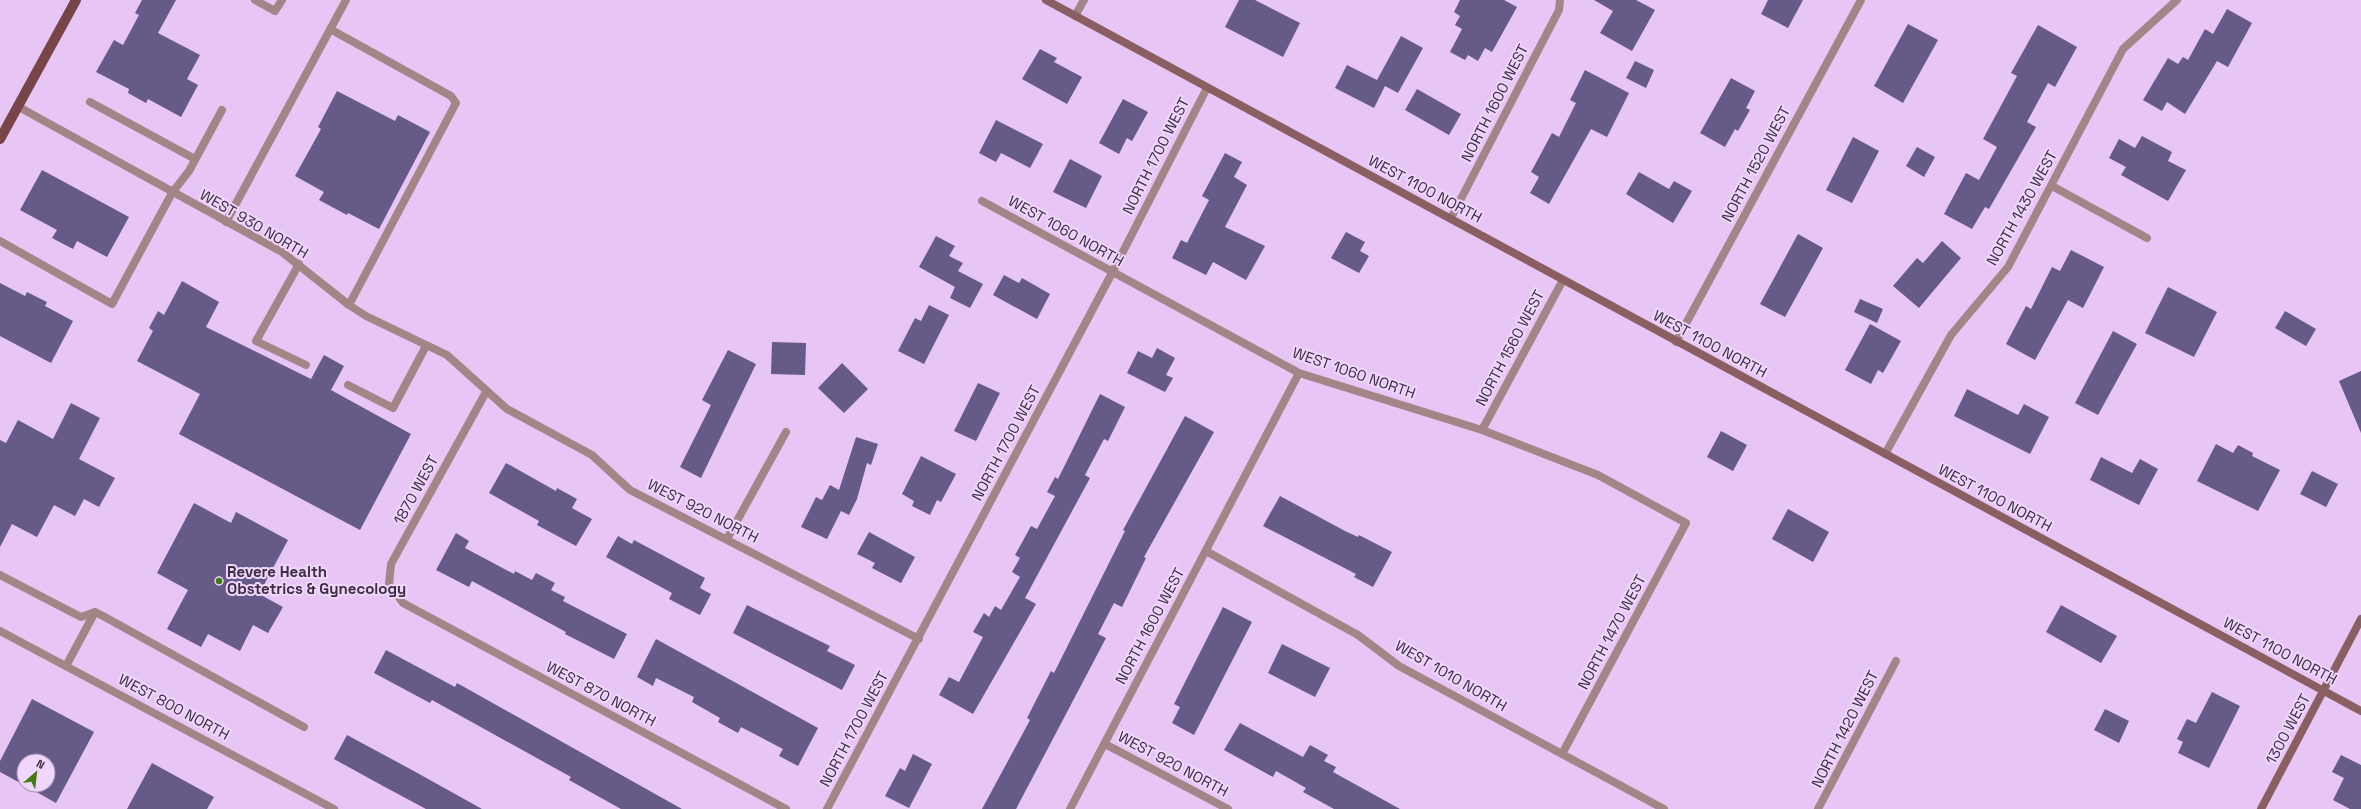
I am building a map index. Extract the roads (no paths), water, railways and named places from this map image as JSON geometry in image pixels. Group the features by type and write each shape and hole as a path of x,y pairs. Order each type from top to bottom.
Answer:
{"main road":[{"path":"0,139 76,0"},
{"name":"WEST 1100 NORTH","path":"1046,0 1451,218 1676,342 2361,711"},
{"name":"1300 WEST","path":"2261,809 2361,619"}],"street":[{"path":"255,0 275,11 282,0"},
{"path":"226,222 346,0"},
{"path":"1075,16 1084,0"},
{"name":"NORTH 1600 WEST","path":"1451,218 1529,70 1559,10 1560,0"},
{"name":"NORTH 1520 WEST","path":"1676,342 1861,0"},
{"name":"NORTH 1430 WEST","path":"1885,454 1951,334 2008,267 2123,49 2177,0"},
{"path":"330,29 451,96 456,103 348,305"},
{"name":"NORTH 1700 WEST","path":"827,809 919,639 1112,273 1207,88"},
{"path":"90,102 195,159"},
{"name":"WEST 930 NORTH","path":"17,106 299,264 348,305 426,346 447,355 486,392"},
{"path":"0,242 112,304 172,193 195,159 222,110"},
{"path":"2052,186 2147,238"},
{"name":"WEST 1060 NORTH","path":"982,201 1112,273 1299,373 1482,430 1598,475 1686,523"},
{"path":"299,264 256,341 306,365"},
{"name":"NORTH 1560 WEST","path":"1482,430 1563,280"},
{"path":"348,385 393,408 426,346"},
{"name":"NORTH 1600 WEST","path":"1070,809 1299,373"},
{"name":"WEST 920 NORTH","path":"486,392 507,409 592,456 630,490 919,639"},
{"name":"1870 WEST","path":"403,603 389,584 391,564 486,392"},
{"path":"727,539 786,432"},
{"name":"NORTH 1470 WEST","path":"1562,754 1686,523"},
{"name":"WEST 1010 NORTH","path":"1206,551 1358,635 1399,666 1664,809"},
{"path":"0,575 81,617 95,612 304,727"},
{"name":"WEST 870 NORTH","path":"403,603 786,809"},
{"path":"66,666 95,612"},
{"name":"WEST 800 NORTH","path":"0,631 334,809"},
{"name":"NORTH 1420 WEST","path":"1818,809 1896,661"},
{"name":"WEST 920 NORTH","path":"1104,744 1228,809"}],"place":[{"name":"Revere Health Obstetrics & Gynecology","path":"219,581"}]}
